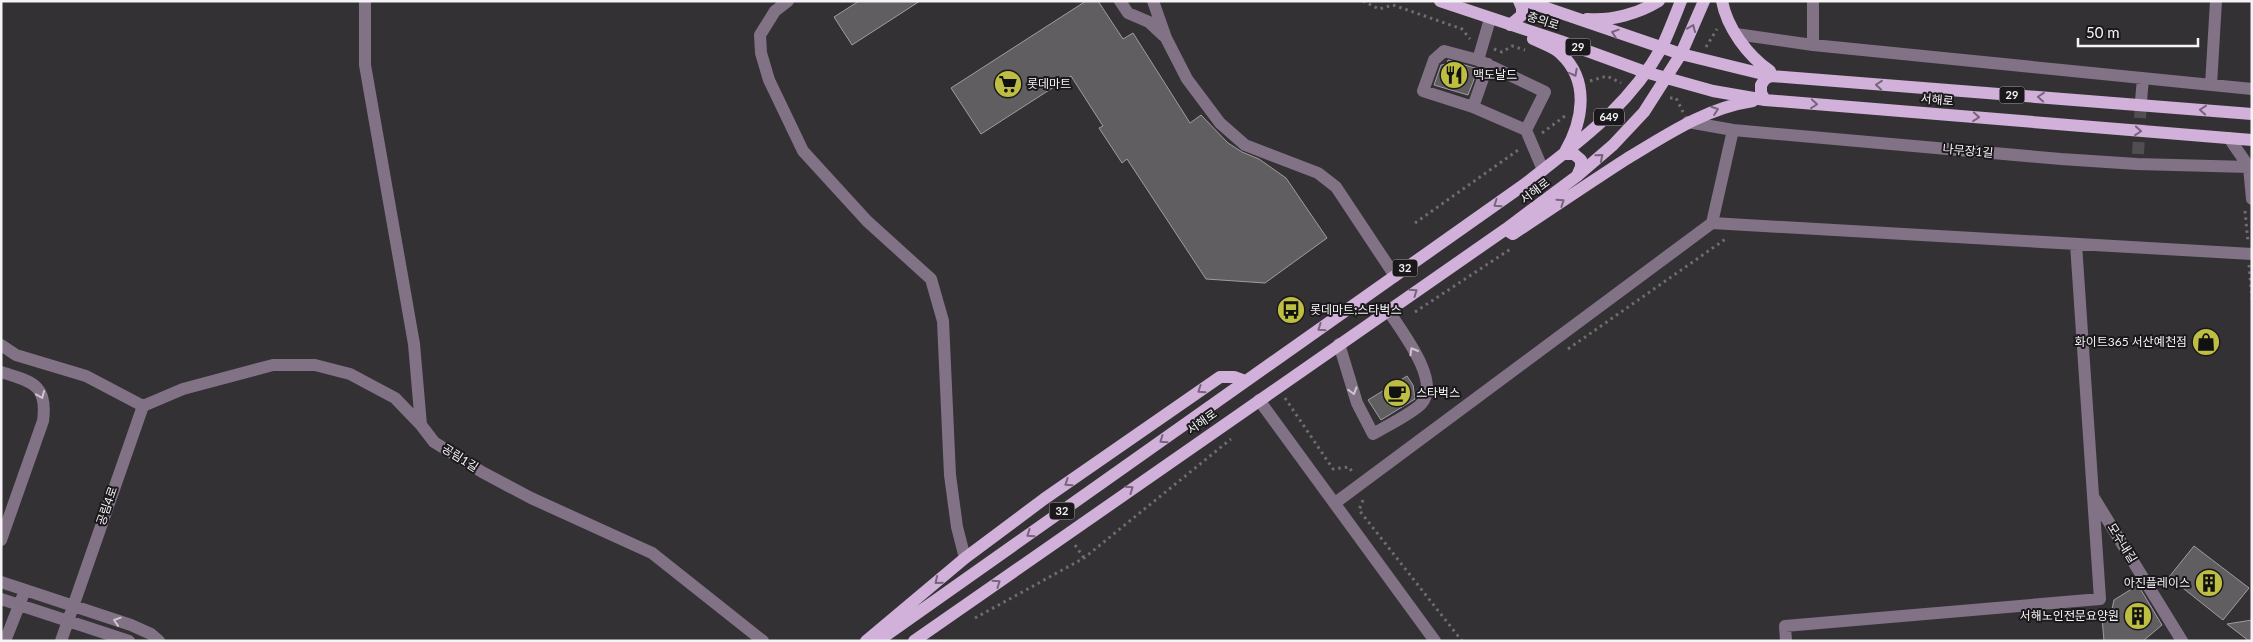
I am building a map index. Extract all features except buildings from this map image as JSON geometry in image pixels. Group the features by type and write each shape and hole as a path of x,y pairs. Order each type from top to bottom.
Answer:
{"main road":[{"name":"충의로","path":"1440,1 1665,78"},
{"path":"1510,25 1522,15 1519,1"},
{"name":"충의로","path":"1526,1 1681,54"},
{"path":"1568,16 1605,19 1644,9 1659,1"},
{"name":"서해로","path":"878,641 1395,276 1583,140 1608,117 1633,89 1661,47 1681,1"},
{"path":"1681,54 1704,1"},
{"path":"1506,229 1513,234 1658,139 1688,122 1727,106 1765,100 1761,93 1761,85 1765,79 1771,76 1770,71 1759,63 1736,34 1726,16 1722,1"},
{"name":"32","path":"1510,25 1513,30 1561,54 1577,78 1582,98 1571,142 1564,154"},
{"name":"32","path":"1665,78 1681,54"},
{"name":"서해로","path":"1681,54 1771,76 2252,114"},
{"name":"서해로","path":"914,641 1506,229 1577,176 1613,146 1644,112 1665,78 1713,91 1765,100 2252,140"},
{"path":"1564,154 1574,154 1581,160 1582,166 1577,176"},
{"path":"866,641 965,558 1044,499 1220,378 1234,377 1245,381"}],"street":[{"path":"365,1 365,65 414,344 421,425"},
{"path":"788,1 775,12 760,35 761,53 770,80 803,151 867,221 931,279 943,321 950,475 957,528 965,558"},
{"path":"1120,1 1128,13 1149,22 1166,38"},
{"path":"1154,1 1166,38 1187,78 1220,123 1245,145 1318,173 1336,187 1395,276"},
{"path":"1813,1 1813,44"},
{"path":"2210,85 2216,1"},
{"path":"1473,107 1490,19"},
{"path":"1736,34 1813,44 2252,89"},
{"path":"1526,130 1545,92 1483,62 1450,52 1440,53 1434,60 1423,91 1473,107 1526,130 1543,170"},
{"path":"2141,101 2142,78"},
{"name":"나무장1길","path":"1688,122 1733,130 2250,166"},
{"path":"1335,503 1363,488 1712,223 1733,130"},
{"path":"2229,138 2250,166 2252,199"},
{"path":"1712,223 2252,254"},
{"path":"1786,641 1785,626 2100,599 2076,244"},
{"path":"1339,344 1357,403 1374,434 1422,404 1427,393 1425,371 1388,310"},
{"path":"1,345 16,355 86,376 143,406"},
{"name":"공림1길","path":"143,406 183,389 229,375 273,365 315,365 350,374 380,388 395,398 421,425 434,442 482,472 531,498 652,553 763,641"},
{"path":"1,372 34,384 43,395 43,421 1,540"},
{"path":"1259,400 1435,641"},
{"name":"공림4로","path":"61,641 143,406"},
{"name":"모수내길","path":"2093,496 2182,641"},
{"path":"1,582 131,625 159,641"},
{"path":"5,641 24,591"},
{"path":"1,599 129,641"}],"path":[{"path":"1653,97 1676,98 1688,122"},
{"path":"1567,350 1728,237"},
{"path":"1285,397 1333,469 1349,467 1363,488 1359,510 1462,641"},
{"path":"1076,545 1084,558"}],"tunnel":[{"path":"2138,154 2141,101"}],"place":[{"name":"맥도날드","path":"1454,75"},
{"name":"롯데마트","path":"1008,84"},
{"name":"롯데마트;스타벅스","path":"1291,310"},
{"name":"화이트365 서산예천점","path":"2206,342"},
{"name":"스타벅스","path":"1397,393"},
{"name":"아진플레이스","path":"2209,583"},
{"name":"서해노인전문요양원","path":"2138,616"}]}
